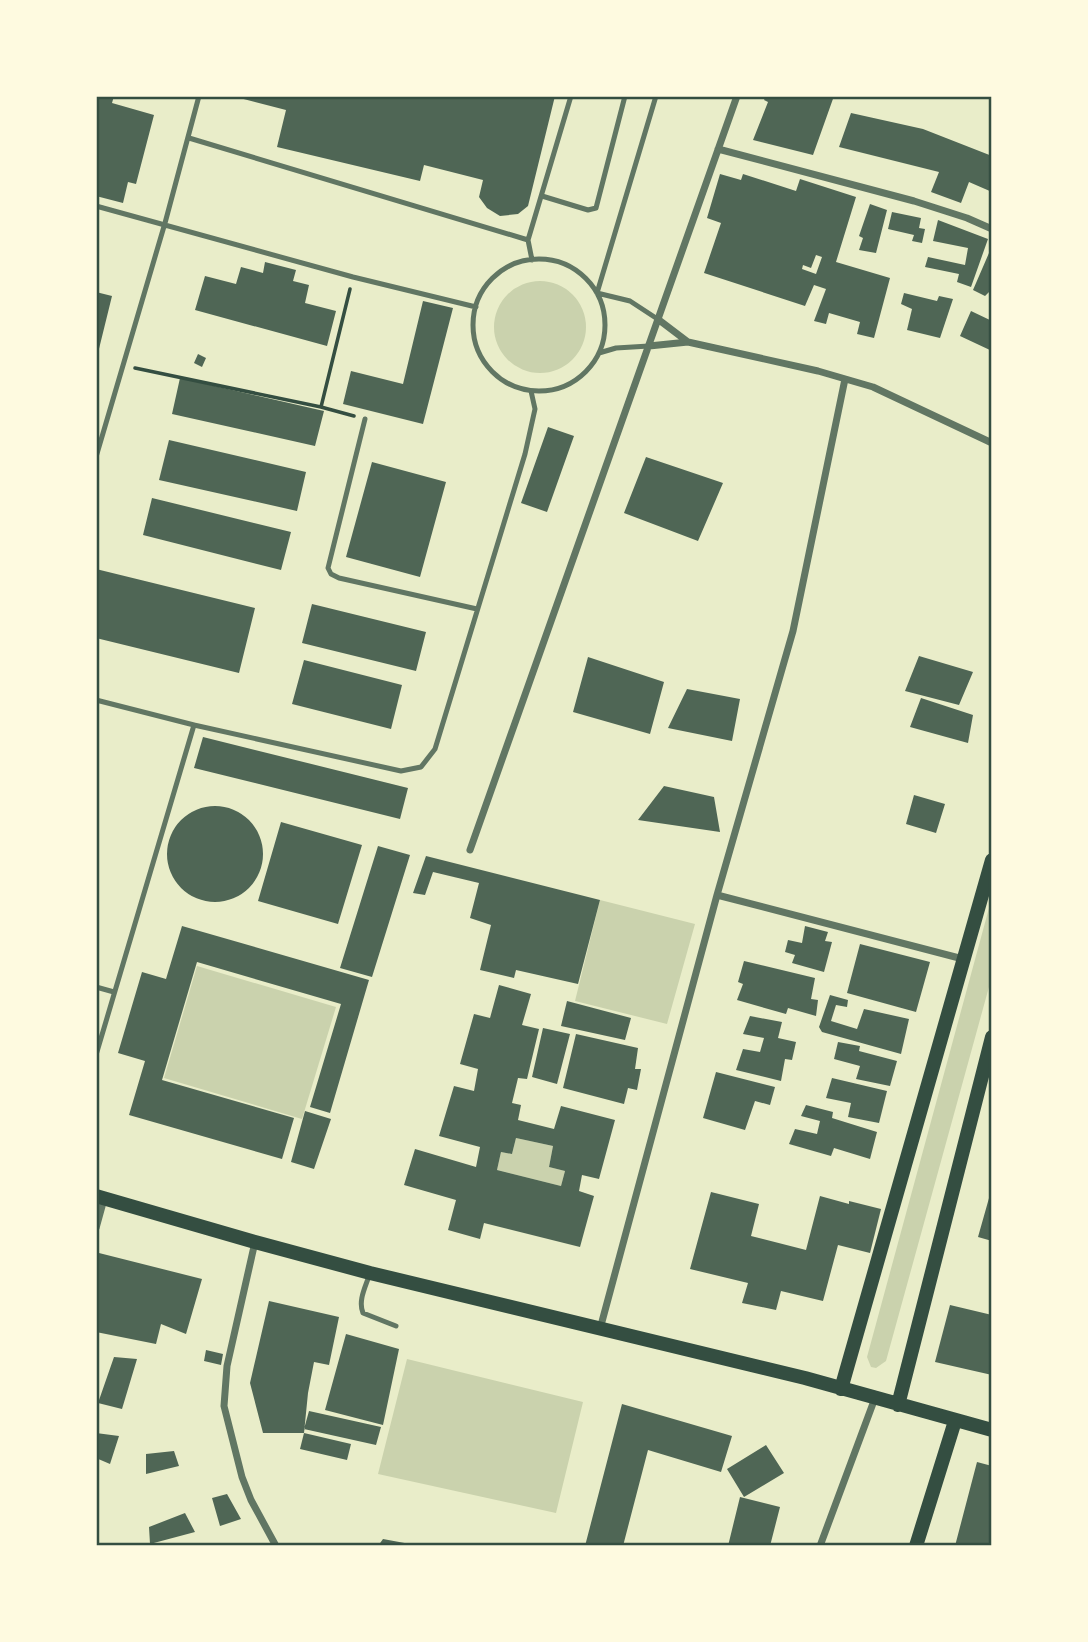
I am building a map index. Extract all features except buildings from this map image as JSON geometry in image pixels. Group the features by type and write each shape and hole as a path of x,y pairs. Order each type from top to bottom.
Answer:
{"main road":[{"path":"842,1389 992,860"},
{"path":"898,1405 992,1037"},
{"path":"100,1197 370,1273 842,1389 992,1430"},
{"path":"915,1546 956,1421"}],"street":[{"path":"470,850 737,96"},
{"path":"718,149 914,201 992,229"},
{"path":"659,320 688,342"},
{"path":"649,346 688,342 775,360 845,379 873,387 992,443"},
{"path":"600,1329 717,895 799,607 845,379"},
{"path":"717,895 963,958"},
{"path":"96,1228 100,1197"},
{"path":"255,1242 227,1366 224,1406 242,1477 276,1546"},
{"path":"820,1546 875,1398"}],"lane":[{"path":"96,457 165,223 199,96"},
{"path":"532,260 528,240 570,96"},
{"path":"542,196 588,210 596,208 625,96"},
{"path":"597,293 656,96"},
{"path":"189,138 528,240"},
{"path":"96,206 353,277 476,307"},
{"path":"532,260 555,262 576,271 597,293 605,317 603,341 590,367 571,383 548,390 531,391 504,381 484,362 474,335 476,307 488,285 507,268 532,260"},
{"path":"597,293 630,301 659,320"},
{"path":"599,353 616,348 649,346"},
{"path":"96,700 194,725 401,771 421,767 435,749 525,454 536,409 531,391"},
{"path":"365,419 328,568 339,578 477,609"},
{"path":"96,1055 194,725"},
{"path":"96,987 114,992"},
{"path":"370,1273 360,1310 396,1326"}],"path":[{"path":"320,407 353,277"},
{"path":"123,365 365,419"}],"green space":[{"path":"531,281 549,281 566,288 579,301 586,318 586,336 579,353 566,366 549,373 531,373 514,366 501,353 494,336 494,318 501,301 514,288"},
{"path":"992,897 992,976 886,1361 876,1368 871,1367 867,1357"},
{"path":"600,900 695,924 667,1024 575,1001"},
{"path":"197,966 336,1007 302,1119 164,1078"},
{"path":"516,1138 553,1146 549,1167 565,1171 561,1186 497,1170 501,1152 512,1154"},
{"path":"407,1359 583,1402 556,1513 378,1474"}]}
